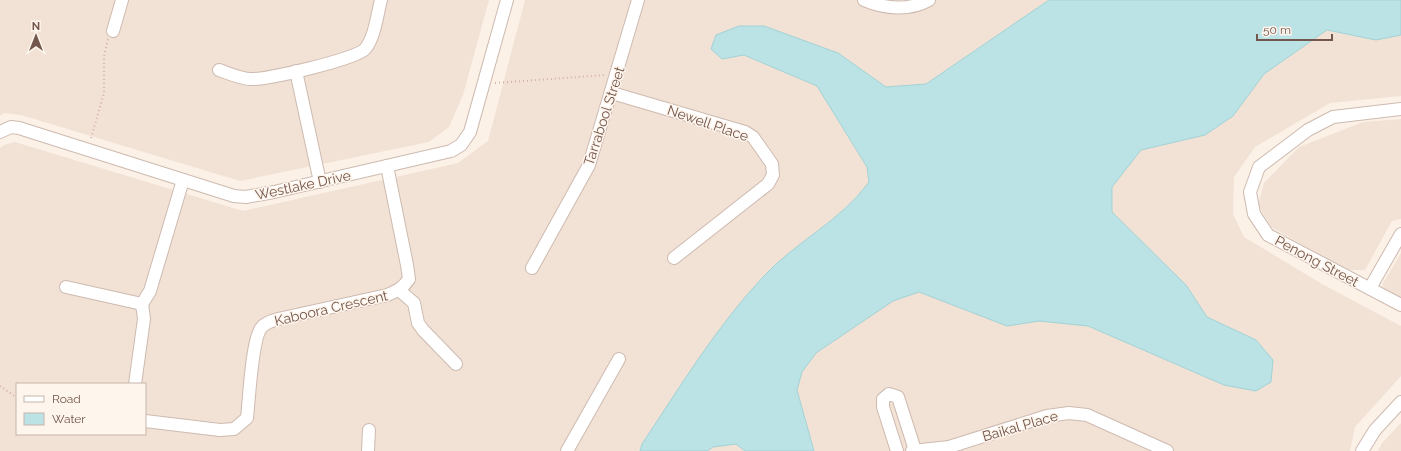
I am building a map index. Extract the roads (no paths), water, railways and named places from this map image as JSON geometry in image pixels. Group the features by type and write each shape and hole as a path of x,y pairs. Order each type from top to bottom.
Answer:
{"street":[{"path":"113,31 122,0"},
{"path":"218,70 251,79 296,71 350,58 365,50 381,0"},
{"name":"Westlake Drive","path":"0,132 12,127 19,128 234,196 246,197 320,182 451,151 466,140 470,132 507,0"},
{"name":"Tarrabool Street","path":"532,268 589,165 612,93 638,0"},
{"path":"864,0 875,5 902,8 917,6 929,0"},
{"path":"296,71 320,182"},
{"name":"Newell Place","path":"612,93 745,132 753,137 772,164 773,175 768,184 674,258"},
{"name":"Penong Street","path":"1401,109 1333,117 1308,130 1259,167 1250,192 1254,214 1268,235 1401,305"},
{"name":"Kaboora Crescent","path":"146,421 220,430 238,426 247,418 255,346 261,328 268,322 387,295 399,290 409,279 387,166"},
{"path":"134,383 144,319 142,304 150,290 183,180"},
{"path":"1370,288 1401,234"},
{"path":"66,287 142,304"},
{"path":"399,290 414,303 418,323 423,330 456,364"},
{"path":"567,451 619,359"},
{"name":"Baikal Place","path":"897,451 883,407 883,398 889,394 898,397 914,450 949,447 1047,416 1068,412 1087,415 1167,451"},
{"path":"1362,451 1375,430 1401,402"},
{"path":"368,451 369,430"}],"water":[{"path":"1049,0 1401,0 1401,35 1376,40 1327,30 1264,74 1233,116 1205,135 1141,150 1112,187 1112,212 1186,285 1207,317 1256,340 1273,360 1271,382 1256,391 1224,385 1088,326 1039,321 1007,326 919,292 893,301 816,353 802,372 797,390 814,451 745,451 736,444 713,447 707,451 640,451 642,444 699,358 746,296 776,264 832,220 858,196 869,182 867,167 817,86 744,55 722,59 711,49 716,35 739,26 764,26 838,53 886,87 926,84"}]}
